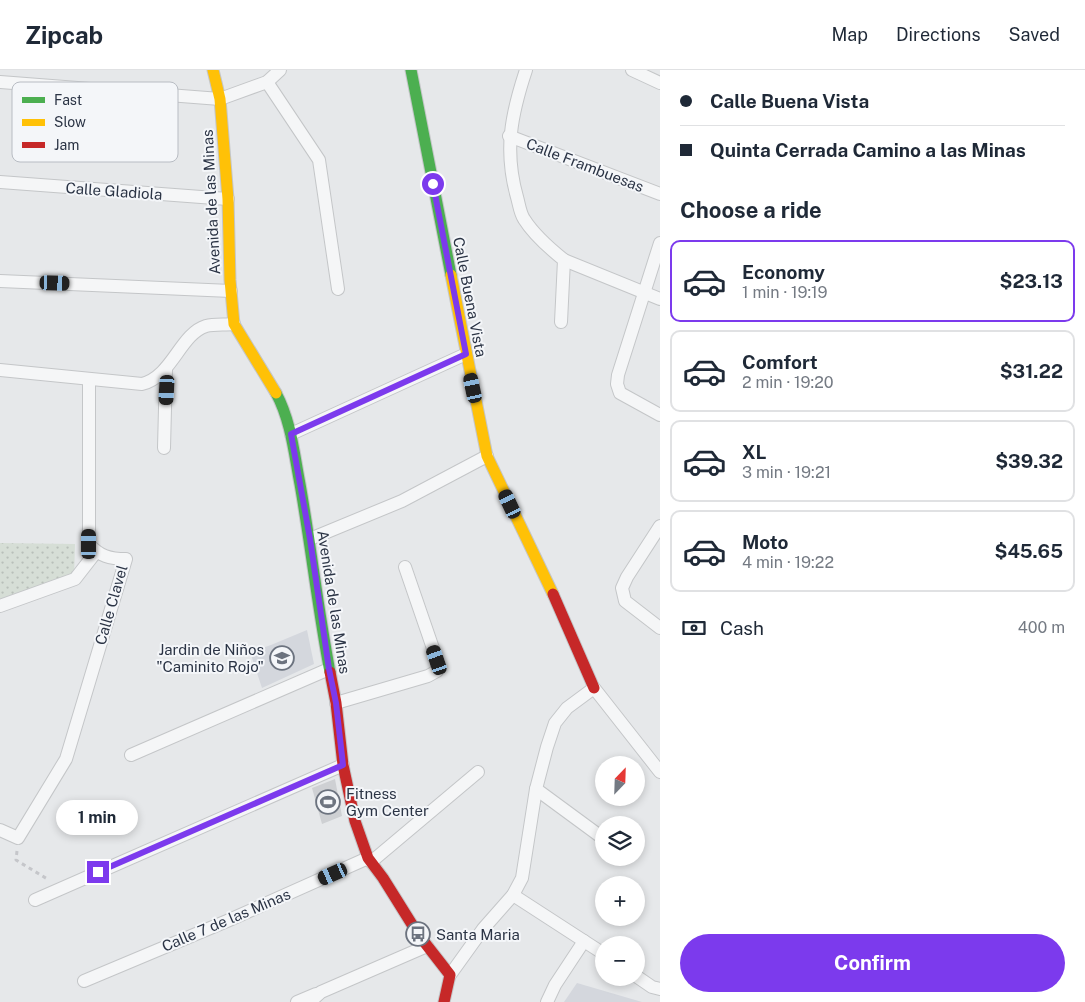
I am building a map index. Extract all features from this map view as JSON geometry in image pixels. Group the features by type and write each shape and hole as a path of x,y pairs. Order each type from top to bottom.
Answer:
{"street":[{"name":"Avenida de las Minas","path":"213,70 220,99 228,199 234,324 282,404 291,434 336,703 343,765 355,821 369,860 427,946 450,975"},
{"path":"178,96 220,99 267,82 280,70"},
{"name":"Calle Buena Vista","path":"411,70 487,456 548,583 594,688"},
{"path":"526,70 514,113 510,136 511,176 523,218 545,245 564,260 660,299"},
{"path":"632,70 646,73 660,83"},
{"path":"267,82 319,160 338,289"},
{"name":"Calle Frambuesas","path":"510,136 660,194"},
{"name":"Calle Gladiola","path":"0,182 228,199"},
{"path":"660,243 616,384 620,393 660,415"},
{"path":"561,322 564,260"},
{"path":"0,281 231,291"},
{"path":"0,370 142,384 152,381 166,368 194,333 206,326 234,324"},
{"path":"291,434 466,354"},
{"path":"164,448 166,368"},
{"name":"Calle Clavel","path":"18,838 66,759 126,559 112,559 96,552 89,544 89,379"},
{"path":"310,539 402,501 487,456"},
{"path":"660,526 622,588 625,601 660,628"},
{"path":"0,606 75,579 96,552"},
{"path":"336,703 428,676 437,671 437,660 405,567"},
{"path":"131,755 329,669"},
{"path":"444,1002 450,975 483,929 513,895 522,878 536,789 546,747 555,724 567,708 594,688 660,772"},
{"path":"35,900 343,765"},
{"name":"Calle 7 de las Minas","path":"84,981 369,860 478,772"},
{"path":"536,789 595,833"},
{"path":"0,830 18,838"},
{"path":"513,895 595,948"},
{"path":"547,1002 555,985 584,941"},
{"path":"296,1002 427,946"},
{"path":"645,982 660,989"},
{"path":"310,1002 320,992"}],"path":[{"path":"18,838 16,860 63,888"}],"shaded area":[{"path":"0,543 75,544 74,578 0,601"},
{"name":"Jardin de Niños \"Caminito Rojo\"","path":"307,630 314,664 262,688 250,652"},
{"path":"577,983 642,1002 564,1002"}],"building":[{"name":"Fitness Gym Center","path":"335,779 342,816 322,824 312,788"}],"traffic: fast":[{"path":"411,70 451,275"},
{"path":"276,393 289,426 294,449 330,672"}],"traffic: slow":[{"path":"213,70 220,99 228,199 230,280 234,324 276,393"},
{"path":"451,275 487,456 553,594"}],"traffic: jam":[{"path":"553,594 594,688"},
{"path":"330,672 336,703 343,765 355,821 368,858 383,878 418,934 450,975 444,1002"}],"place":[{"name":"Jardin de Niños \"Caminito Rojo\"","path":"282,658"},
{"name":"Fitness Gym Center","path":"328,802"},
{"name":"Santa Maria","path":"418,934"}],"route":[{"path":"98,872 343,765 336,703 291,434 466,354 433,184"}]}
